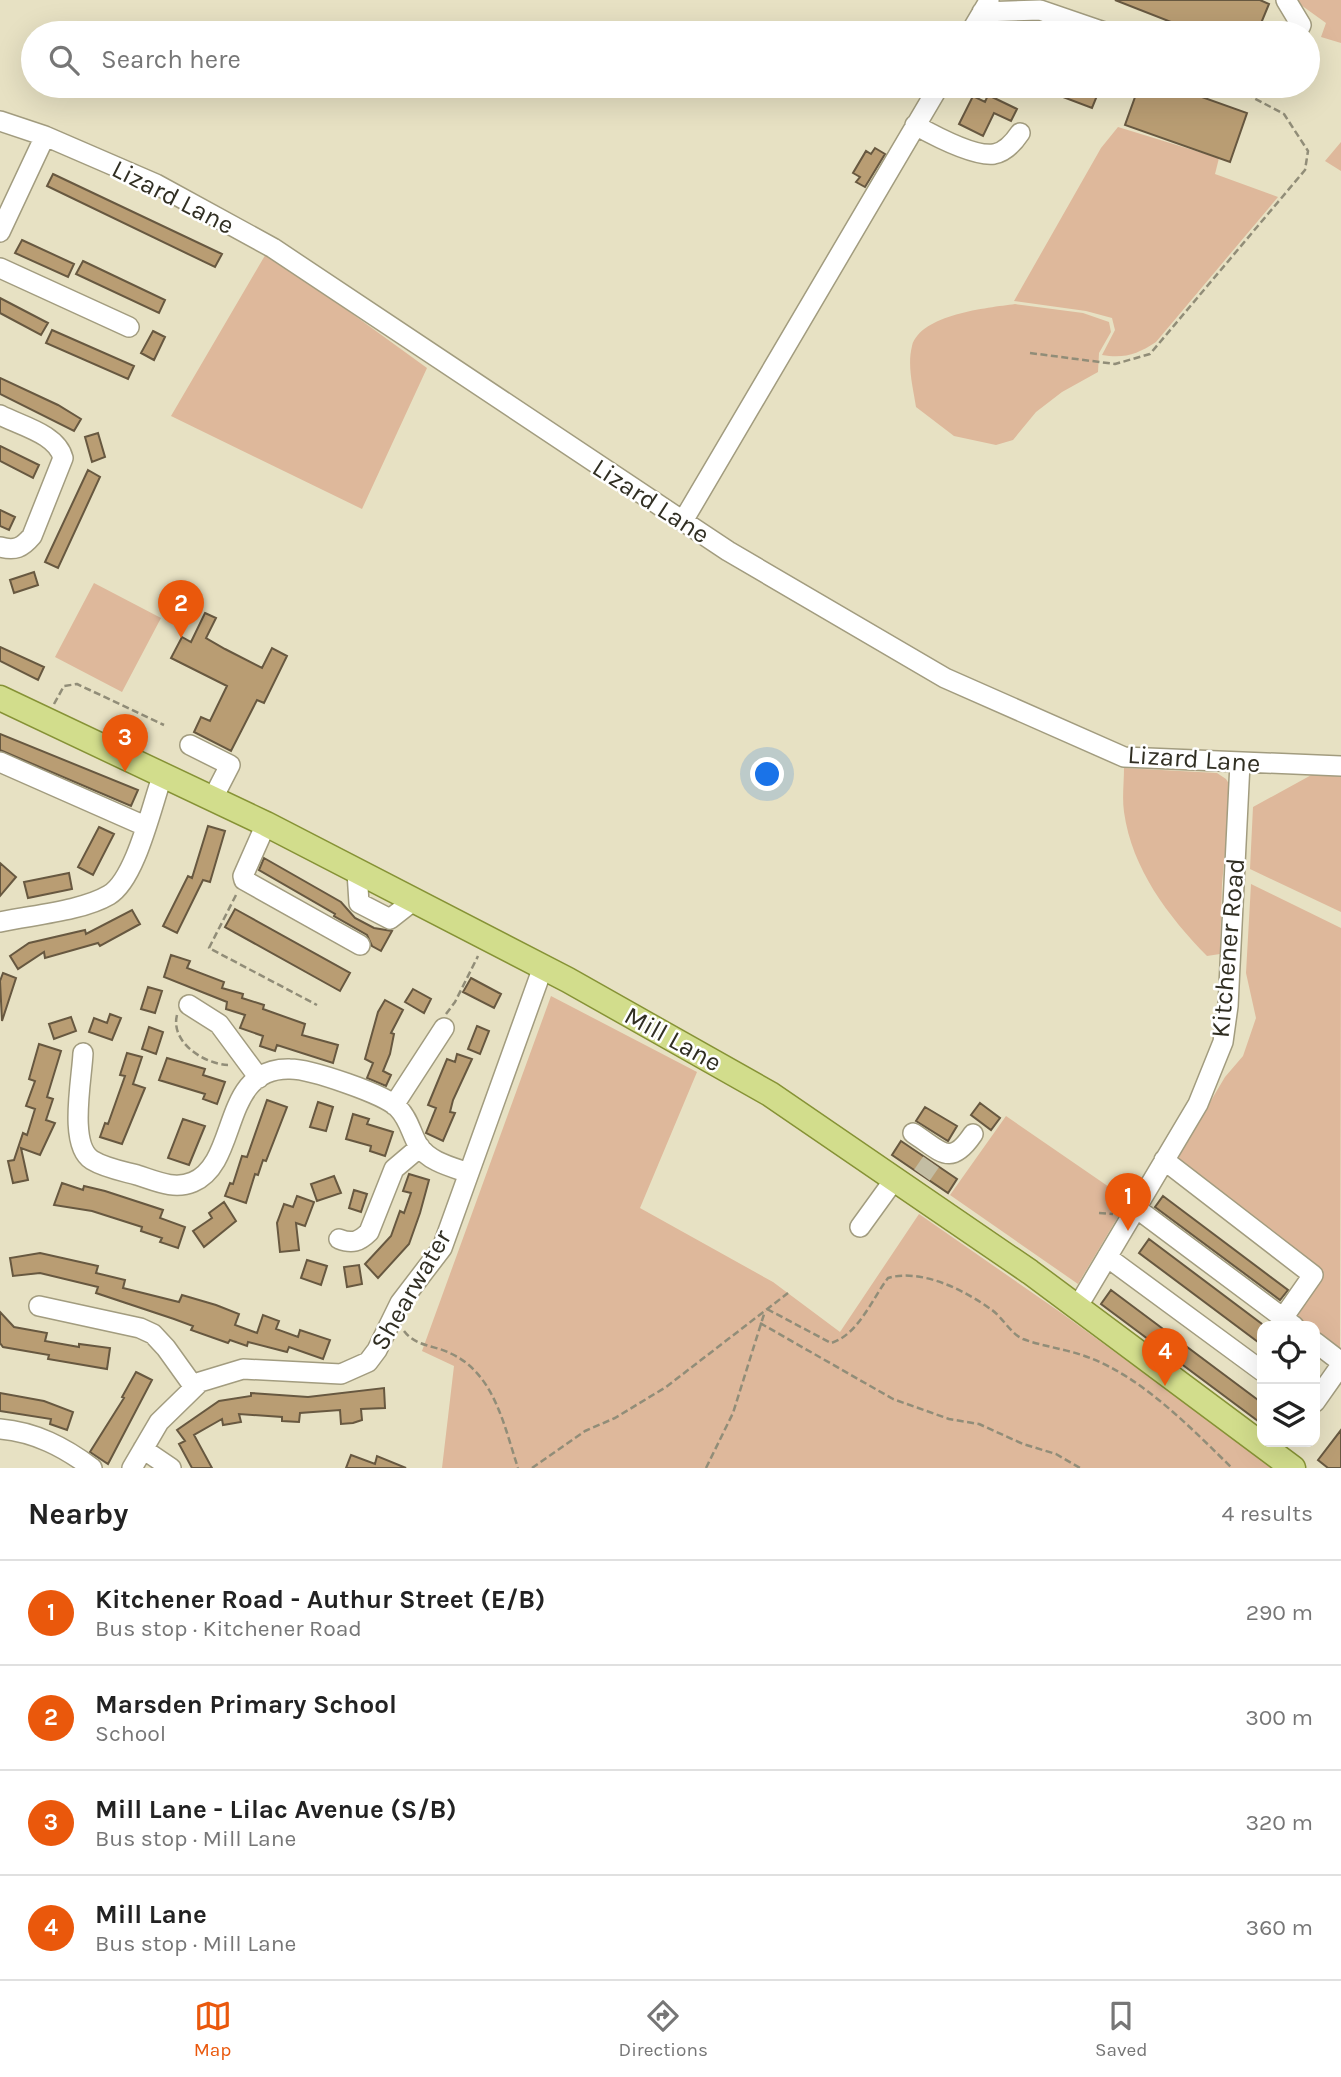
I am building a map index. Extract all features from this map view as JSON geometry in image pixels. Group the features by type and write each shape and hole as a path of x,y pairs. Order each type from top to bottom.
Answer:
{"main road":[{"name":"Mill Lane","path":"0,698 266,824 543,967 771,1094 919,1172 1078,1307 1285,1455"}],"street":[{"path":"1286,0 1299,21"},
{"path":"986,6 1040,10 1072,21"},
{"path":"683,521 932,98"},
{"name":"Lizard Lane","path":"0,121 45,136 156,184 273,248 683,521 945,678 1124,757 1341,766"},
{"path":"915,125 968,148 994,154 1013,144 1020,134"},
{"path":"0,232 45,136"},
{"path":"0,268 129,327"},
{"path":"0,415 53,441 61,448 63,458 32,536 24,545 13,550 0,547"},
{"path":"190,745 230,765 213,798"},
{"path":"0,762 145,826"},
{"name":"Kitchener Road","path":"1078,1307 1198,1104 1223,1042 1232,941 1240,763"},
{"path":"0,922 95,901 111,894 130,867 163,774"},
{"path":"266,824 243,876 244,880 360,946"},
{"name":"Shearwater","path":"132,1468 159,1422 194,1387 223,1373 243,1369 317,1375 341,1374 368,1362 407,1293 442,1248 543,967"},
{"path":"188,1005 219,1024 254,1071"},
{"path":"394,1105 444,1028"},
{"path":"83,1053 78,1138 85,1154 99,1163 177,1186 194,1181 208,1172 254,1071"},
{"path":"254,1071 293,1069 394,1105 404,1115 420,1147 433,1158 469,1173"},
{"path":"912,1133 919,1172"},
{"path":"860,1227 919,1172 947,1154 961,1152 973,1134"},
{"path":"338,1239 350,1244 361,1240 369,1232 394,1169 420,1147"},
{"path":"1164,1160 1313,1275 1290,1321"},
{"path":"1136,1208 1288,1321"},
{"path":"1107,1256 1257,1367"},
{"path":"39,1306 140,1328 153,1334 194,1387"},
{"path":"1320,1346 1341,1364 1320,1395"},
{"path":"0,1429 42,1438 69,1451 92,1468"},
{"path":"143,1449 171,1468"}],"path":[{"path":"1030,353 1115,365 1150,354 1305,170 1308,151 1284,114 1254,98"},
{"path":"47,719 64,686 77,684 164,724"},
{"path":"244,880 209,948 317,1005"},
{"path":"444,1028 443,1018 455,1002 483,946"},
{"path":"188,1005 181,1007 175,1019 186,1045 202,1058 254,1071"},
{"path":"766,1310 831,1343 842,1339 851,1331 888,1278 897,1275 932,1280 958,1290 993,1311 1020,1338 1092,1358 1128,1380 1201,1436 1232,1468"},
{"path":"532,1468 585,1431 615,1418 666,1387 788,1293"},
{"path":"706,1468 733,1413 766,1310"},
{"path":"394,1317 412,1341 451,1353 473,1368 490,1389 518,1468"},
{"path":"760,1323 893,1399 949,1419 979,1424 1023,1444 1056,1454 1080,1468"}],"shaded area":[{"path":"1294,0 1341,0 1341,43 1321,37 1326,23"},
{"path":"1118,127 1219,158 1215,174 1278,197 1156,342 1143,350 1124,356 1102,355 1115,330 1112,318 1086,311 1014,301 1101,148"},
{"path":"1341,142 1341,171 1325,161"},
{"path":"267,252 427,368 362,509 171,416"},
{"path":"1015,304 1083,313 1109,322 1111,332 1099,353 1098,372 1062,392 1036,412 1013,440 996,445 954,436 916,407 910,369 912,346 918,335 928,326 941,320 956,314"},
{"path":"94,583 161,618 122,692 55,657"},
{"path":"1124,768 1217,773 1226,779 1231,787 1222,884 1220,954 1207,956 1166,908 1143,872 1128,833 1124,812"},
{"path":"1315,773 1341,774 1341,912 1250,869 1253,807"},
{"path":"1251,884 1341,928 1340,1351 1320,1336 1320,1321 1299,1321 1292,1316 1321,1273 1175,1161 1225,1077 1243,1056 1256,1018 1246,973"},
{"path":"551,996 697,1072 640,1208 773,1282 840,1332 919,1214 1060,1312 1274,1468 442,1468 454,1366 422,1351"},
{"path":"1006,1116 1128,1200 1078,1284 950,1195"}],"building":[{"path":"1115,0 1260,0 1269,4 1262,21 1169,21"},
{"path":"972,98 985,102 987,98 994,98 1017,109 1011,121 994,113 983,136 959,124"},
{"path":"1066,98 1096,98 1092,108"},
{"path":"1135,98 1205,98 1247,113 1230,162 1125,125"},
{"path":"875,148 885,154 865,187 856,182 860,177 853,173 866,151 871,154"},
{"path":"53,174 222,254 215,267 47,186"},
{"path":"22,240 74,264 68,277 15,253"},
{"path":"83,261 165,300 159,313 76,274"},
{"path":"0,298 48,323 41,335 0,313"},
{"path":"52,330 134,366 128,379 46,343"},
{"path":"153,331 165,337 154,360 141,353"},
{"path":"0,378 58,405 81,419 74,431 0,394"},
{"path":"98,433 105,457 92,462 85,437"},
{"path":"0,446 39,465 33,478 0,461"},
{"path":"88,470 100,477 58,568 45,562"},
{"path":"0,510 15,517 9,530 0,526"},
{"path":"34,572 38,585 14,593 10,580"},
{"path":"205,613 216,618 206,638 225,649 262,668 272,648 287,656 264,703 257,700 231,751 194,732 201,717 210,721 227,686 171,658 182,637 191,642"},
{"path":"0,647 44,667 38,680 0,661"},
{"path":"0,734 138,790 131,806 0,750"},
{"path":"208,826 225,831 210,882 203,880 177,933 163,926 188,876 192,878"},
{"path":"99,827 114,834 93,875 78,867"},
{"path":"264,858 341,902 355,918 374,928 392,931 381,951 372,946 367,935 259,870"},
{"path":"0,863 16,877 0,896"},
{"path":"69,873 72,889 28,898 24,882"},
{"path":"235,909 350,973 340,991 225,927"},
{"path":"132,910 140,924 100,946 98,943 45,958 44,952 18,969 10,956 29,943 85,930 86,934"},
{"path":"171,955 190,961 187,968 224,982 222,988 243,994 242,998 264,1005 263,1009 305,1024 302,1035 338,1045 333,1063 277,1045 275,1051 260,1046 263,1036 240,1028 245,1015 226,1009 227,1002 164,977"},
{"path":"3,973 16,978 2,1021 0,981"},
{"path":"471,978 501,994 494,1008 463,992"},
{"path":"148,987 162,991 155,1013 141,1009"},
{"path":"413,989 431,999 424,1013 405,1002"},
{"path":"385,1000 403,1010 391,1033 394,1034 390,1054 383,1071 391,1075 386,1086 367,1078 373,1063 365,1059 378,1012"},
{"path":"110,1014 121,1018 112,1040 89,1032 94,1018 107,1023"},
{"path":"71,1017 76,1031 54,1039 49,1024"},
{"path":"477,1026 489,1031 480,1054 468,1049"},
{"path":"149,1027 163,1032 156,1054 142,1049"},
{"path":"39,1044 61,1051 47,1097 53,1099 46,1120 55,1123 40,1155 21,1148 28,1180 13,1183 8,1161 14,1160 23,1133 27,1135 35,1109 26,1106 35,1081 29,1079"},
{"path":"127,1053 142,1057 133,1084 145,1088 122,1144 100,1137 105,1123 108,1124 125,1076 120,1075"},
{"path":"457,1054 472,1059 453,1100 450,1112 455,1113 443,1141 426,1133 436,1108 428,1105 447,1059 455,1062"},
{"path":"167,1058 205,1069 203,1075 225,1082 217,1104 203,1099 205,1094 159,1080"},
{"path":"267,1100 287,1107 266,1161 263,1160 258,1175 255,1174 246,1203 225,1196 230,1183 233,1184 242,1156 247,1157"},
{"path":"318,1102 333,1107 326,1131 310,1127"},
{"path":"980,1103 1000,1118 991,1130 971,1115"},
{"path":"925,1107 957,1126 948,1141 916,1121"},
{"path":"353,1114 369,1119 367,1124 393,1132 385,1156 370,1151 371,1146 346,1139"},
{"path":"183,1119 205,1126 189,1165 168,1158"},
{"path":"901,1141 957,1179 948,1193 892,1155"},
{"path":"409,1174 429,1180 420,1213 409,1244 378,1278 365,1264 391,1236 400,1211 404,1213 411,1193 403,1191"},
{"path":"334,1176 341,1193 317,1201 311,1184"},
{"path":"62,1183 83,1190 84,1186 105,1191 163,1210 160,1218 185,1227 178,1248 160,1242 162,1238 141,1231 142,1227 92,1211 54,1205"},
{"path":"354,1190 367,1194 361,1212 349,1208"},
{"path":"297,1196 314,1202 305,1226 296,1223 299,1250 280,1252 277,1223 284,1204 293,1207"},
{"path":"1163,1196 1288,1290 1280,1300 1155,1207"},
{"path":"224,1202 236,1221 204,1247 193,1231 212,1218 209,1213"},
{"path":"1149,1239 1258,1321 1257,1341 1139,1253"},
{"path":"40,1253 98,1266 96,1273 125,1280 123,1288 179,1302 182,1295 216,1305 239,1314 235,1325 257,1333 263,1315 279,1321 276,1329 298,1337 300,1330 330,1340 323,1359 289,1347 287,1352 248,1342 247,1346 230,1340 228,1343 191,1330 193,1326 96,1293 98,1287 40,1273 13,1276 10,1258"},
{"path":"307,1260 327,1266 321,1285 301,1278"},
{"path":"359,1265 362,1284 347,1287 344,1267"},
{"path":"1111,1290 1257,1399 1257,1420 1101,1304"},
{"path":"0,1312 14,1327 47,1333 45,1341 79,1347 79,1344 110,1348 107,1369 48,1359 49,1355 3,1347 0,1343"},
{"path":"136,1372 152,1380 108,1464 90,1452 124,1398 122,1397"},
{"path":"384,1388 385,1408 361,1409 362,1420 353,1423 341,1424 340,1410 300,1413 299,1422 282,1421 282,1417 239,1414 241,1422 223,1425 222,1419 194,1435 212,1468 192,1468 179,1444 185,1441 177,1430 219,1401 251,1396 251,1393 308,1397"},
{"path":"0,1393 44,1401 73,1412 67,1430 50,1424 51,1419 0,1411"},
{"path":"1341,1430 1341,1468 1328,1468 1318,1460"},
{"path":"351,1455 375,1464 377,1456 406,1468 346,1468"}],"tunnel":[{"path":"922,1175 931,1162"}],"place":[{"name":"Marsden Primary School","path":"181,638"},
{"name":"Mill Lane - Lilac Avenue (S/B)","path":"125,772"},
{"name":"Kitchener Road - Authur Street (E/B)","path":"1128,1231"},
{"name":"Mill Lane","path":"1165,1386"}]}
